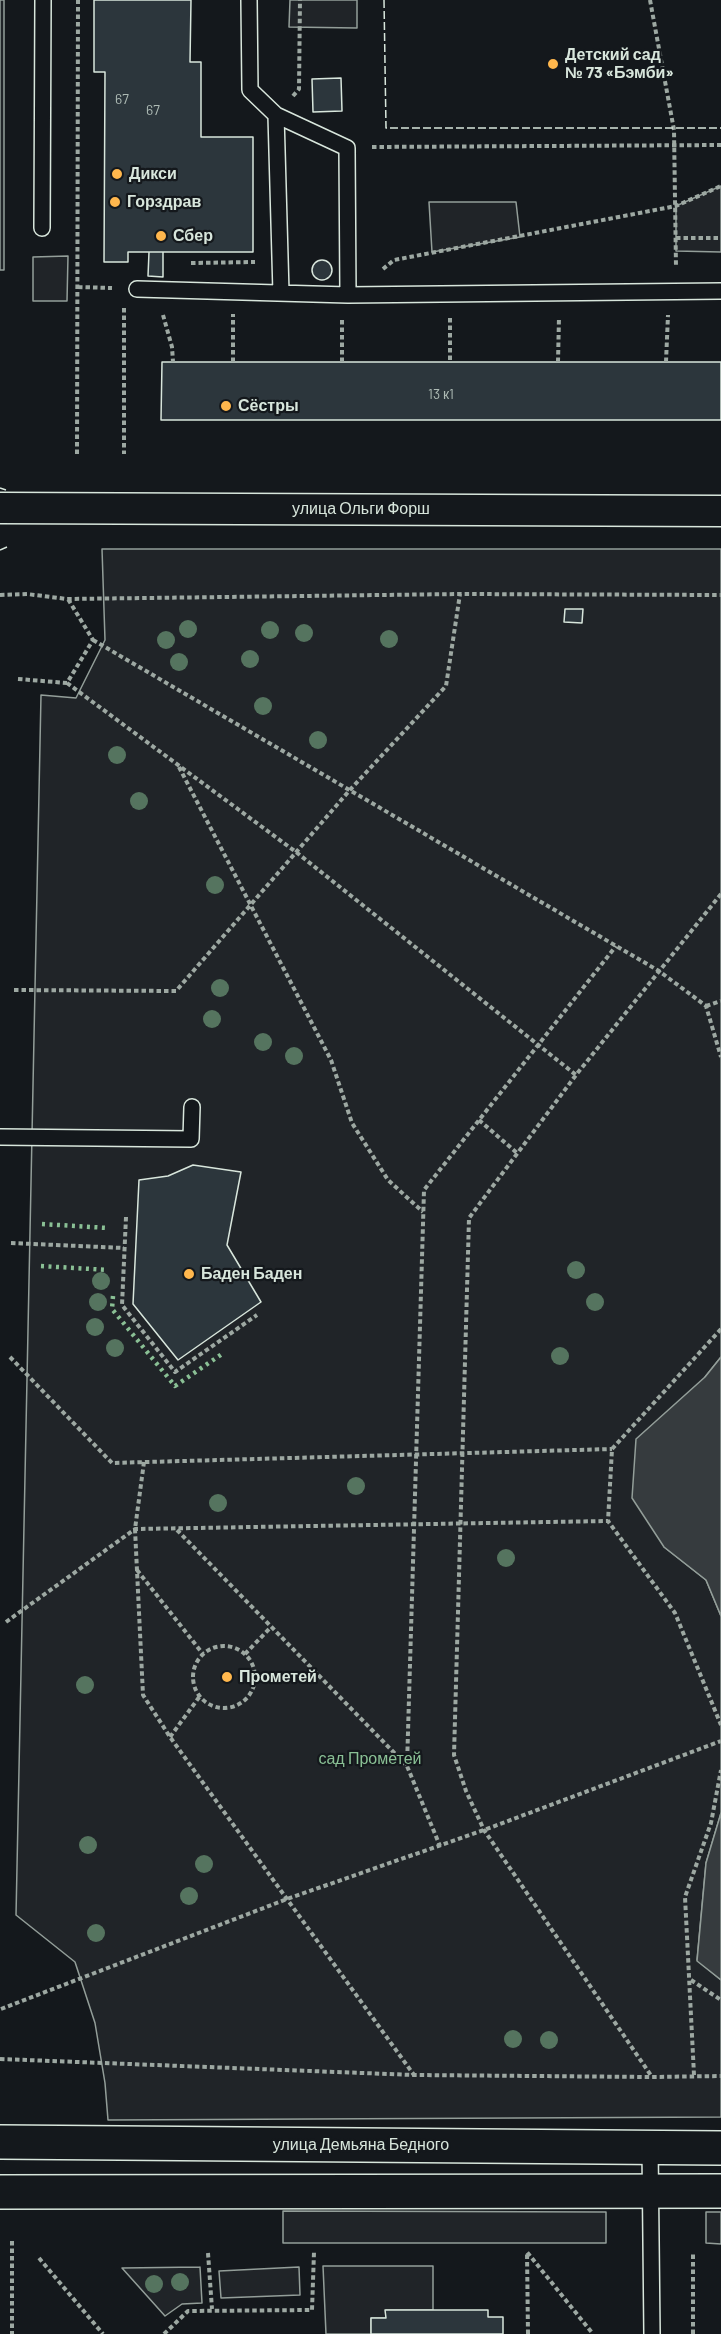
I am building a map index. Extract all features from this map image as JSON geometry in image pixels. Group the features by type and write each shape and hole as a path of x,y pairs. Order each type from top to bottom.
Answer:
{"street":[{"name":"улица Ольги Форш","path":"0,508 721,511"},
{"name":"улица Демьяна Бедного","path":"0,2142 721,2148"},
{"path":"0,2192 721,2191"}],"lane":[{"path":"42,228 43,0"},
{"path":"249,0 250,90 276,114 347,148 345,295"},
{"path":"276,114 281,293"},
{"path":"130,289 345,295 721,291"},
{"path":"0,1137 191,1139 192,1107"},
{"path":"650,2146 652,2334"}],"path":[{"path":"77,454 78,0"},
{"path":"276,114 299,89 300,0"},
{"path":"650,0 674,130 676,238 666,362"},
{"path":"347,148 721,145"},
{"path":"342,362 345,295 394,260 676,206 721,186"},
{"path":"676,238 721,238"},
{"path":"173,290 175,263 264,262"},
{"path":"78,287 130,289 124,454"},
{"path":"156,290 172,347 172,362"},
{"path":"558,362 560,293"},
{"path":"450,294 450,362"},
{"path":"0,595 27,594 67,599 460,594 721,595"},
{"path":"14,990 176,991 349,791 446,686 460,594"},
{"path":"67,599 93,640 659,971 706,1005 721,1057"},
{"path":"67,683 93,640"},
{"path":"18,679 67,683 296,852 576,1075"},
{"path":"177,765 331,1060 352,1123 388,1180 424,1213"},
{"path":"652,2077 484,1830 466,1791 454,1755 470,1218 576,1075 721,894"},
{"path":"407,1766 424,1190 616,946"},
{"path":"706,1005 721,1001"},
{"path":"479,1120 518,1153"},
{"path":"126,1217 122,1305 175,1372 257,1315"},
{"path":"11,1243 124,1248"},
{"path":"721,1329 612,1449 608,1521 675,1613 721,1725"},
{"path":"10,1357 112,1463 612,1449"},
{"path":"144,1462 135,1529 142,1695 414,2075"},
{"path":"6,1622 135,1529 608,1521"},
{"path":"177,1529 407,1766 440,1846"},
{"path":"136,1569 203,1654"},
{"path":"245,1654 271,1627"},
{"path":"220,1646 238,1648 245,1654 255,1671 252,1691 245,1699 228,1707 217,1707 200,1696 193,1679 197,1661 203,1654 220,1646"},
{"path":"170,1737 200,1696"},
{"path":"1,2009 287,1899 484,1830 721,1741"},
{"path":"694,2075 685,1898 711,1823 721,1770"},
{"path":"690,1980 721,2000"},
{"path":"0,2060 414,2075 721,2076"},
{"path":"12,2241 12,2334"},
{"path":"164,2334 188,2311 312,2310 314,2252"},
{"path":"528,2334 527,2252 593,2334"},
{"path":"208,2253 212,2310"},
{"path":"693,2253 693,2334"},
{"path":"39,2258 103,2334"}],"green space":[{"path":"0,0 4,0 4,270 0,270"},
{"path":"290,0 357,0 357,28 289,27"},
{"path":"721,186 721,252 676,251 676,206"},
{"path":"429,202 516,202 520,237 432,252"},
{"path":"68,256 67,301 33,301 33,257"},
{"name":"сад Прометей","path":"102,549 721,549 721,1357 705,1377 664,1547 706,1580 721,1616 721,1813 706,1863 697,1960 721,1980 721,2117 108,2120 105,2083 95,2023 75,1962 16,1915 41,695 76,698 105,640"},
{"path":"283,2211 606,2212 606,2243 283,2243"},
{"path":"706,2212 721,2212 721,2244 706,2243"},
{"path":"323,2266 433,2266 433,2310 386,2310 386,2318 371,2318 371,2334 326,2334"},
{"path":"200,2267 202,2303 182,2304 165,2316 122,2268"},
{"path":"299,2267 300,2295 221,2298 219,2271"}],"shaded area":[{"path":"721,1357 721,1616 706,1580 664,1547 632,1498 636,1439 705,1377"},
{"path":"721,1813 721,1980 697,1961 706,1863"}],"building":[{"path":"94,0 191,0 190,62 201,62 201,137 253,137 253,252 128,252 128,262 104,262 105,72 94,72"},
{"path":"341,78 342,111 313,112 312,79"},
{"path":"149,252 163,252 163,277 148,276"},
{"path":"322,260 329,263 332,270 329,277 322,280 315,277 312,270 315,263"},
{"path":"162,362 721,362 721,420 161,420"},
{"path":"565,609 583,609 582,623 564,622"},
{"name":"Баден Баден","path":"193,1165 241,1172 227,1245 261,1302 178,1360 133,1304 139,1180 168,1176"},
{"path":"385,2310 488,2310 488,2317 503,2317 503,2334 371,2334 371,2318 386,2318"}],"hedge":[{"path":"42,1224 108,1228"},
{"path":"41,1266 108,1270"},
{"path":"113,1296 112,1309 175,1386 222,1354"}],"fence":[{"path":"384,0 386,128 721,128"},
{"path":"0,488 6,490"},
{"path":"0,550 7,547"}],"place":[{"name":"Детский сад № 73 «Бэмби»","path":"553,64"},
{"name":"Дикси","path":"117,174"},
{"name":"Горздрав","path":"115,202"},
{"name":"Сбер","path":"161,236"},
{"name":"Сёстры","path":"226,406"},
{"name":"Баден Баден","path":"189,1274"},
{"name":"Прометей","path":"227,1677"}]}
